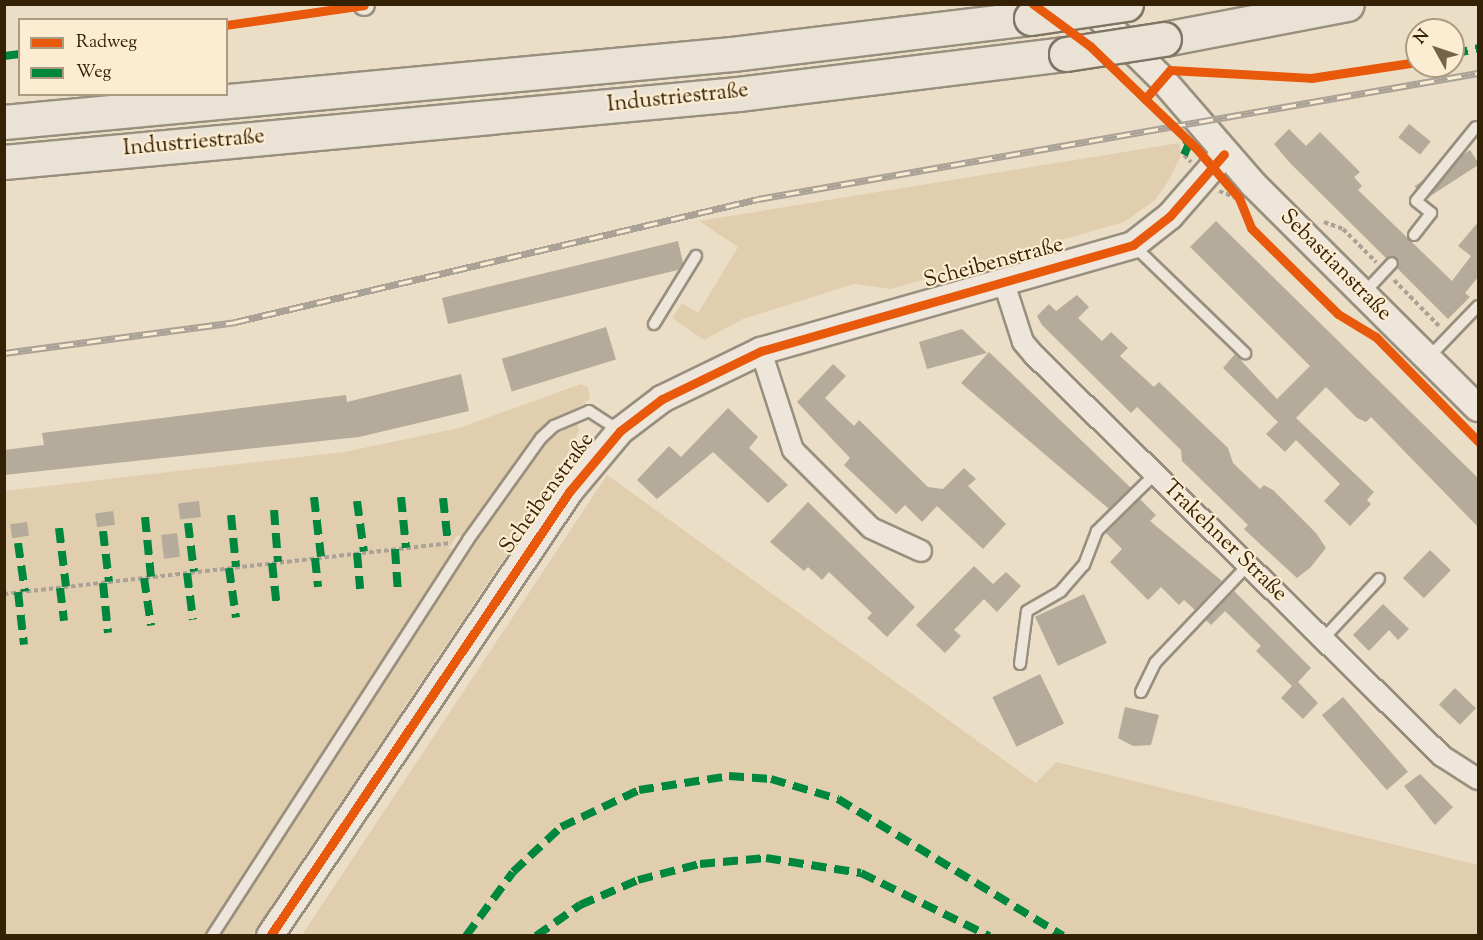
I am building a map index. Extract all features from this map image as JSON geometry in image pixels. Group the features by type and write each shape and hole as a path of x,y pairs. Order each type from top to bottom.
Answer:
{"highway":[{"name":"Industriestraße","path":"4,122 720,55 1031,18 1126,4"},
{"name":"Industriestraße","path":"4,162 738,94 1066,54 1164,39 1347,4"}],"street":[{"name":"Sebastianstraße","path":"1061,4 1218,160 1363,294 1479,408"},
{"name":"Sebastianstraße","path":"1086,4 1163,80 1192,133"},
{"name":"Scheibenstraße","path":"270,936 569,492 620,431 662,399 761,351 1003,280 1133,245 1170,216 1218,160"},
{"name":"Trakehner Straße","path":"1003,280 1023,342 1442,756 1479,779"},
{"path":"761,351 793,450 871,528 921,551"}],"lane":[{"path":"1414,234 1431,213 1416,201 1476,127"},
{"path":"1133,245 1245,354"},
{"path":"654,324 696,256"},
{"path":"1363,294 1388,267"},
{"path":"1428,358 1479,306"},
{"path":"212,936 468,540 554,426 589,411 620,431"},
{"path":"1020,664 1027,611 1060,591 1084,565 1097,531 1155,474"},
{"path":"1142,692 1155,663 1248,565"},
{"path":"1323,639 1379,579"}],"path":[{"path":"1192,133 1218,160 1239,198"},
{"path":"1315,215 1343,229 1388,267 1446,340"},
{"path":"4,594 468,540"}],"shaded area":[{"path":"1179,143 1181,156 1167,183 1155,200 1124,222 891,289 854,284 743,319 704,340 672,318 682,303 698,313 738,247 699,221"},
{"path":"581,384 588,387 590,399 533,438 468,535 457,536 448,549 459,548 204,935 5,935 4,491 344,452 459,428"},
{"path":"577,421 579,431 547,494 252,935 215,936 540,446"},
{"path":"607,475 1036,783 1056,762 1478,865 1478,935 302,935"}],"building":[{"path":"1409,124 1431,142 1420,155 1398,137"},
{"path":"1289,129 1306,146 1320,132 1360,172 1354,177 1362,186 1358,190 1452,281 1471,256 1458,246 1479,221 1479,276 1465,293 1470,297 1448,319 1397,268 1397,258 1386,258 1290,163 1274,144"},
{"path":"1470,150 1478,165 1424,200 1415,186"},
{"path":"1216,221 1479,479 1479,528 1371,417 1366,422 1357,418 1326,387 1296,418 1374,492 1367,500 1371,504 1350,526 1324,501 1340,484 1296,440 1285,452 1266,434 1278,422 1223,368 1235,354 1277,399 1310,366 1190,247"},
{"path":"678,241 683,263 678,270 448,324 442,298"},
{"path":"1077,295 1089,307 1078,318 1102,341 1111,332 1128,348 1120,356 1154,387 1159,382 1228,448 1233,463 1260,489 1264,485 1273,490 1316,533 1326,548 1310,568 1297,578 1244,529 1248,525 1182,461 1181,450 1137,407 1131,413 1042,325 1037,316 1049,304 1056,311"},
{"path":"606,327 616,360 512,391 502,359"},
{"path":"962,329 987,353 927,369 919,342"},
{"path":"989,352 1131,488 1109,509 961,383"},
{"path":"833,364 846,376 825,398 854,426 859,420 928,487 943,489 964,468 976,479 968,486 1006,524 983,549 937,506 922,522 905,505 896,514 844,465 850,458 797,402"},
{"path":"461,374 469,411 359,437 4,475 4,450 44,445 42,433 346,395 347,402"},
{"path":"728,408 758,437 749,448 788,485 768,503 713,452 657,499 637,480 669,446 681,457"},
{"path":"1140,499 1156,515 1150,521 1222,581 1195,610 1184,600 1179,605 1161,587 1148,600 1110,562 1122,549 1106,533"},
{"path":"199,501 201,517 180,519 178,504"},
{"path":"808,502 915,607 887,637 867,618 872,613 829,572 822,580 808,567 804,571 770,542"},
{"path":"113,511 115,525 97,527 95,514"},
{"path":"27,522 29,536 12,538 10,524"},
{"path":"177,533 180,557 164,559 161,535"},
{"path":"1430,550 1451,570 1424,598 1403,578"},
{"path":"974,566 993,584 1006,572 1021,586 997,612 984,599 954,630 961,636 945,653 916,625"},
{"path":"1234,591 1311,668 1298,682 1318,703 1303,719 1281,698 1292,686 1256,651 1261,646 1225,611 1211,625 1206,620"},
{"path":"1084,594 1107,643 1058,666 1035,617"},
{"path":"1383,604 1409,629 1398,640 1389,630 1369,651 1353,635"},
{"path":"1040,674 1064,723 1016,747 992,697"},
{"path":"1455,688 1476,708 1460,725 1439,705"},
{"path":"1343,697 1408,772 1387,790 1322,715"},
{"path":"1125,707 1159,715 1151,745 1133,746 1118,738"},
{"path":"1420,774 1453,807 1435,825 1404,786"}],"railway":[{"path":"4,353 235,322 758,199 1478,73"}],"marked path":[{"path":"1465,51 1478,48"},
{"path":"4,56 18,54"},
{"path":"1184,155 1189,144 1185,139"},
{"path":"314,497 321,557"},
{"path":"401,497 406,548"},
{"path":"443,498 448,543"},
{"path":"357,501 364,552"},
{"path":"274,510 278,562"},
{"path":"231,515 236,567"},
{"path":"145,517 151,577"},
{"path":"188,523 194,572"},
{"path":"59,528 66,587"},
{"path":"103,531 109,582"},
{"path":"18,543 25,592"},
{"path":"395,549 398,593"},
{"path":"357,553 360,589"},
{"path":"315,558 318,587"},
{"path":"272,563 277,608"},
{"path":"229,568 236,618"},
{"path":"187,573 193,620"},
{"path":"144,578 151,625"},
{"path":"103,583 108,633"},
{"path":"60,588 64,621"},
{"path":"18,592 24,645"},
{"path":"466,936 513,872 561,827 639,790 729,776 771,779 838,799 1063,936"},
{"path":"536,936 580,905 638,880 700,864 766,858 861,873 989,936"}],"cycle path":[{"path":"1033,4 1090,46 1196,148 1239,198 1251,228 1338,314 1376,337 1478,441"},
{"path":"228,25 364,5"},
{"path":"1145,99 1170,70 1311,78 1405,64"},
{"path":"270,936 569,492 620,431 662,399 761,351 1133,245 1170,216 1224,154"}]}
